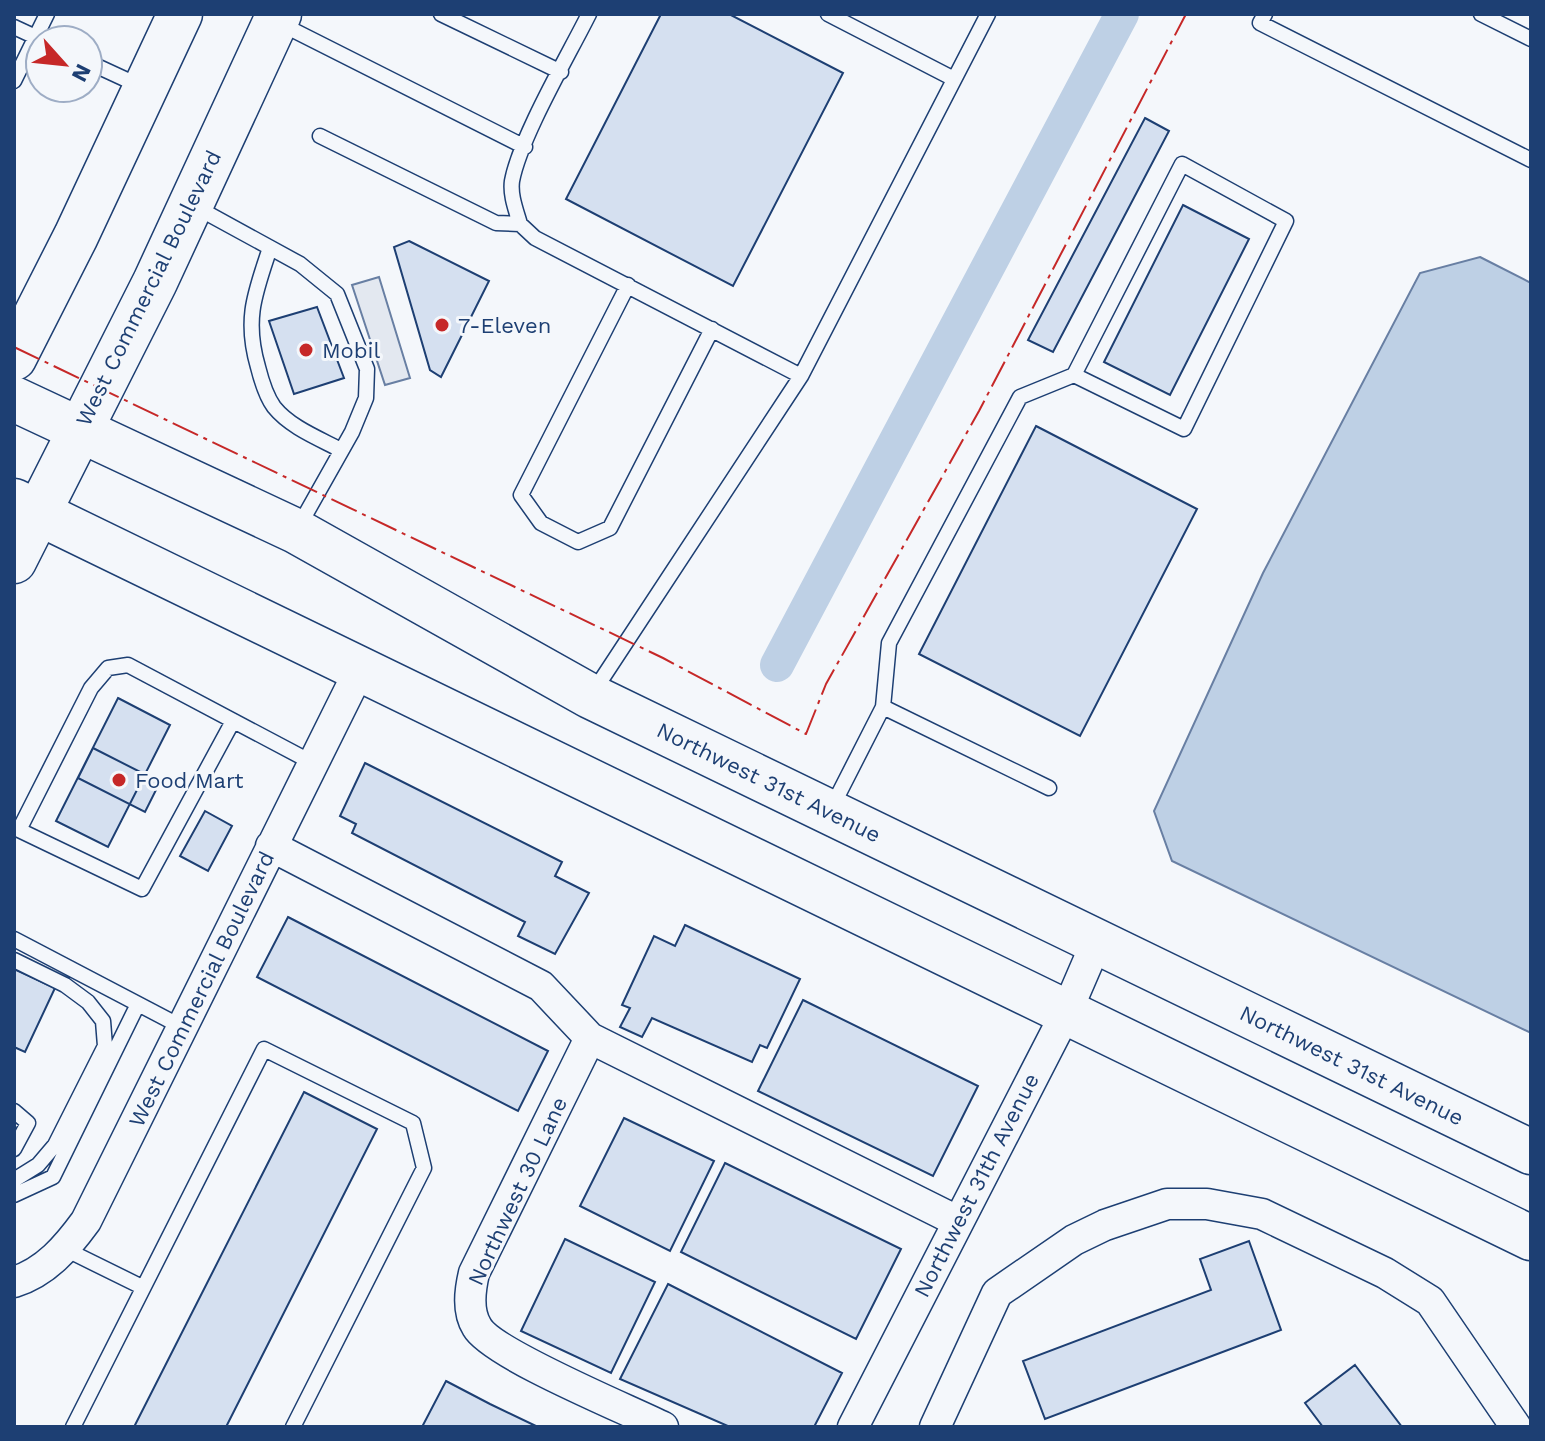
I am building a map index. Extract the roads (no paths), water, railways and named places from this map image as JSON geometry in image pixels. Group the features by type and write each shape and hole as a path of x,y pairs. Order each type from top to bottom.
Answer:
{"main road":[{"path":"14,358 76,236 180,14"},
{"name":"West Commercial Boulevard","path":"14,561 26,507 80,429 155,282 277,18"},
{"name":"Northwest 31st Avenue","path":"14,399 296,531 590,696 1531,1152"},
{"path":"26,507 1531,1238"}],"street":[{"name":"West Commercial Boulevard","path":"14,1282 30,1277 65,1249 86,1221 359,671"},
{"path":"271,846 541,986 590,1038 957,1221"},
{"name":"Northwest 31th Avenue","path":"853,1427 1066,1013 1097,941"},
{"name":"Northwest 30 Lane","path":"590,1038 474,1273 469,1293 477,1327 502,1348 663,1427"},
{"path":"935,1427 997,1293 1074,1240 1105,1225 1167,1204 1207,1204 1262,1214 1385,1273 1430,1301 1516,1427"}],"lane":[{"path":"441,14 561,72"},
{"path":"589,14 525,147 512,181 513,201 520,224 535,238 801,376"},
{"path":"828,14 954,79"},
{"path":"590,696 801,376 988,14"},
{"path":"1265,14 1260,23 1531,160"},
{"path":"1481,14 1531,39"},
{"path":"277,18 525,147"},
{"path":"104,69 144,88"},
{"path":"320,136 496,223 520,224"},
{"path":"830,812 883,707 889,643 1020,397 1074,375 1182,164 1286,221 1184,429 1074,375"},
{"path":"190,204 300,264 337,294 367,369 366,398 296,531"},
{"path":"270,248 249,319 252,347 262,380 274,407 301,429 341,450"},
{"path":"628,285 521,495 541,523 578,542 610,528 712,329"},
{"path":"233,721 142,889 16,830 91,688 108,668 128,665 313,763"},
{"path":"883,707 1049,788"},
{"path":"14,939 182,1027"},
{"path":"14,960 65,985 88,1002 103,1021 105,1046 55,1145 38,1165 14,1180"},
{"path":"14,1195 53,1177 138,1004"},
{"path":"73,1427 264,1049 413,1123 424,1168 293,1427"},
{"path":"14,1111 28,1123 14,1149"},
{"path":"65,1249 142,1287"}],"water":[{"path":"1480,257 1531,283 1531,1033 1172,861 1154,811 1263,573 1420,273"}],"waterway":[{"path":"777,665 1122,14"}],"place":[{"name":"7-Eleven","path":"442,325"},
{"name":"Mobil","path":"306,350"},
{"name":"Food Mart","path":"119,780"}]}
